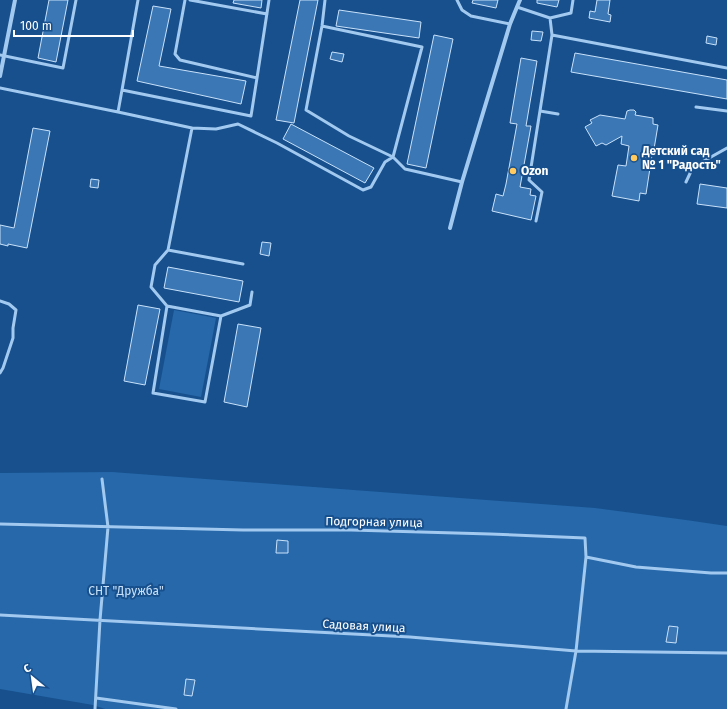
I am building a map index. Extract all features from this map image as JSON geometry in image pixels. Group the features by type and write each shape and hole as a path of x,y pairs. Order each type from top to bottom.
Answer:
{"street":[{"path":"0,76 2,55 16,0"},
{"path":"450,228 462,182 510,24 520,0"}],"lane":[{"path":"2,55 63,68 76,0"},
{"path":"118,112 138,0"},
{"path":"185,0 175,54 180,60 257,78"},
{"path":"190,0 267,14"},
{"path":"122,90 251,116 269,0"},
{"path":"326,0 306,110 349,136 393,157 405,169 462,182"},
{"path":"457,0 462,10 471,16 510,24"},
{"path":"518,7 550,18 571,13 573,0"},
{"path":"536,220 542,192 529,180 552,35 550,18"},
{"path":"0,88 192,128 216,129 238,124 277,143 363,190 371,187 384,162 393,157 422,47 322,26"},
{"path":"552,35 727,68"},
{"path":"696,107 727,111"},
{"path":"540,111 558,114"},
{"path":"192,128 168,250 155,265 151,287 167,306 221,316 250,305 252,292"},
{"path":"686,182 693,167 727,148"},
{"path":"168,250 243,264"},
{"path":"0,301 9,304 16,310 13,338 0,373"},
{"path":"167,306 152,393 205,402 221,316"},
{"path":"95,709 100,620 108,527 102,479"},
{"name":"Подгорная улица","path":"0,524 243,530 351,530 585,538 586,557"},
{"path":"566,709 576,651 586,557 636,567 711,573 727,572"},
{"name":"Садовая улица","path":"0,615 410,637 576,651 727,653"},
{"path":"96,698 176,709"}],"green space":[{"path":"174,310 216,318 201,397 159,389"},
{"name":"СНТ \"Дружба\"","path":"112,472 595,508 727,526 727,709 105,709 93,705 0,689 0,473"}],"building":[{"path":"49,0 68,0 56,62 38,58"},
{"path":"234,0 262,0 261,8 233,3"},
{"path":"300,0 318,0 294,123 276,120"},
{"path":"473,0 498,0 496,8 472,3"},
{"path":"537,0 559,0 557,7 537,3"},
{"path":"597,0 610,0 608,14 611,15 610,22 589,18 590,11 595,12"},
{"path":"153,6 171,9 159,66 246,81 241,104 137,81"},
{"path":"339,10 421,22 419,38 336,26"},
{"path":"532,31 543,32 541,41 531,40"},
{"path":"434,35 453,39 426,168 407,164"},
{"path":"707,36 717,38 716,45 706,43"},
{"path":"332,52 344,54 342,62 330,59"},
{"path":"575,53 727,80 727,99 571,72"},
{"path":"521,58 537,61 526,126 531,126 520,187 531,189 530,195 536,196 531,220 492,211 496,194 503,196 506,184 517,124 510,123"},
{"name":"Детский сад № 1 \"Радость\"","path":"634,110 636,112 635,115 653,118 653,124 658,125 646,194 640,193 639,201 612,196 618,165 626,166 629,146 621,144 622,136 606,145 602,143 596,146 585,127 592,123 590,120 600,115 625,119 627,111"},
{"path":"291,124 374,168 365,183 283,139"},
{"path":"33,128 50,131 27,248 8,244 8,246 0,244 0,225 14,228"},
{"path":"91,179 99,180 98,188 90,187"},
{"path":"700,184 727,188 727,208 697,204"},
{"path":"262,242 271,243 269,256 260,254"},
{"path":"168,267 243,281 239,302 164,288"},
{"path":"138,305 160,309 145,385 124,381"},
{"path":"238,324 261,328 247,407 224,402"},
{"path":"277,540 288,541 288,553 276,553"},
{"path":"669,626 678,627 676,643 666,642"},
{"path":"186,679 195,680 192,696 184,695"}],"place":[{"name":"Детский сад № 1 \"Радость\"","path":"634,158"},
{"name":"Ozon","path":"513,171"}]}
